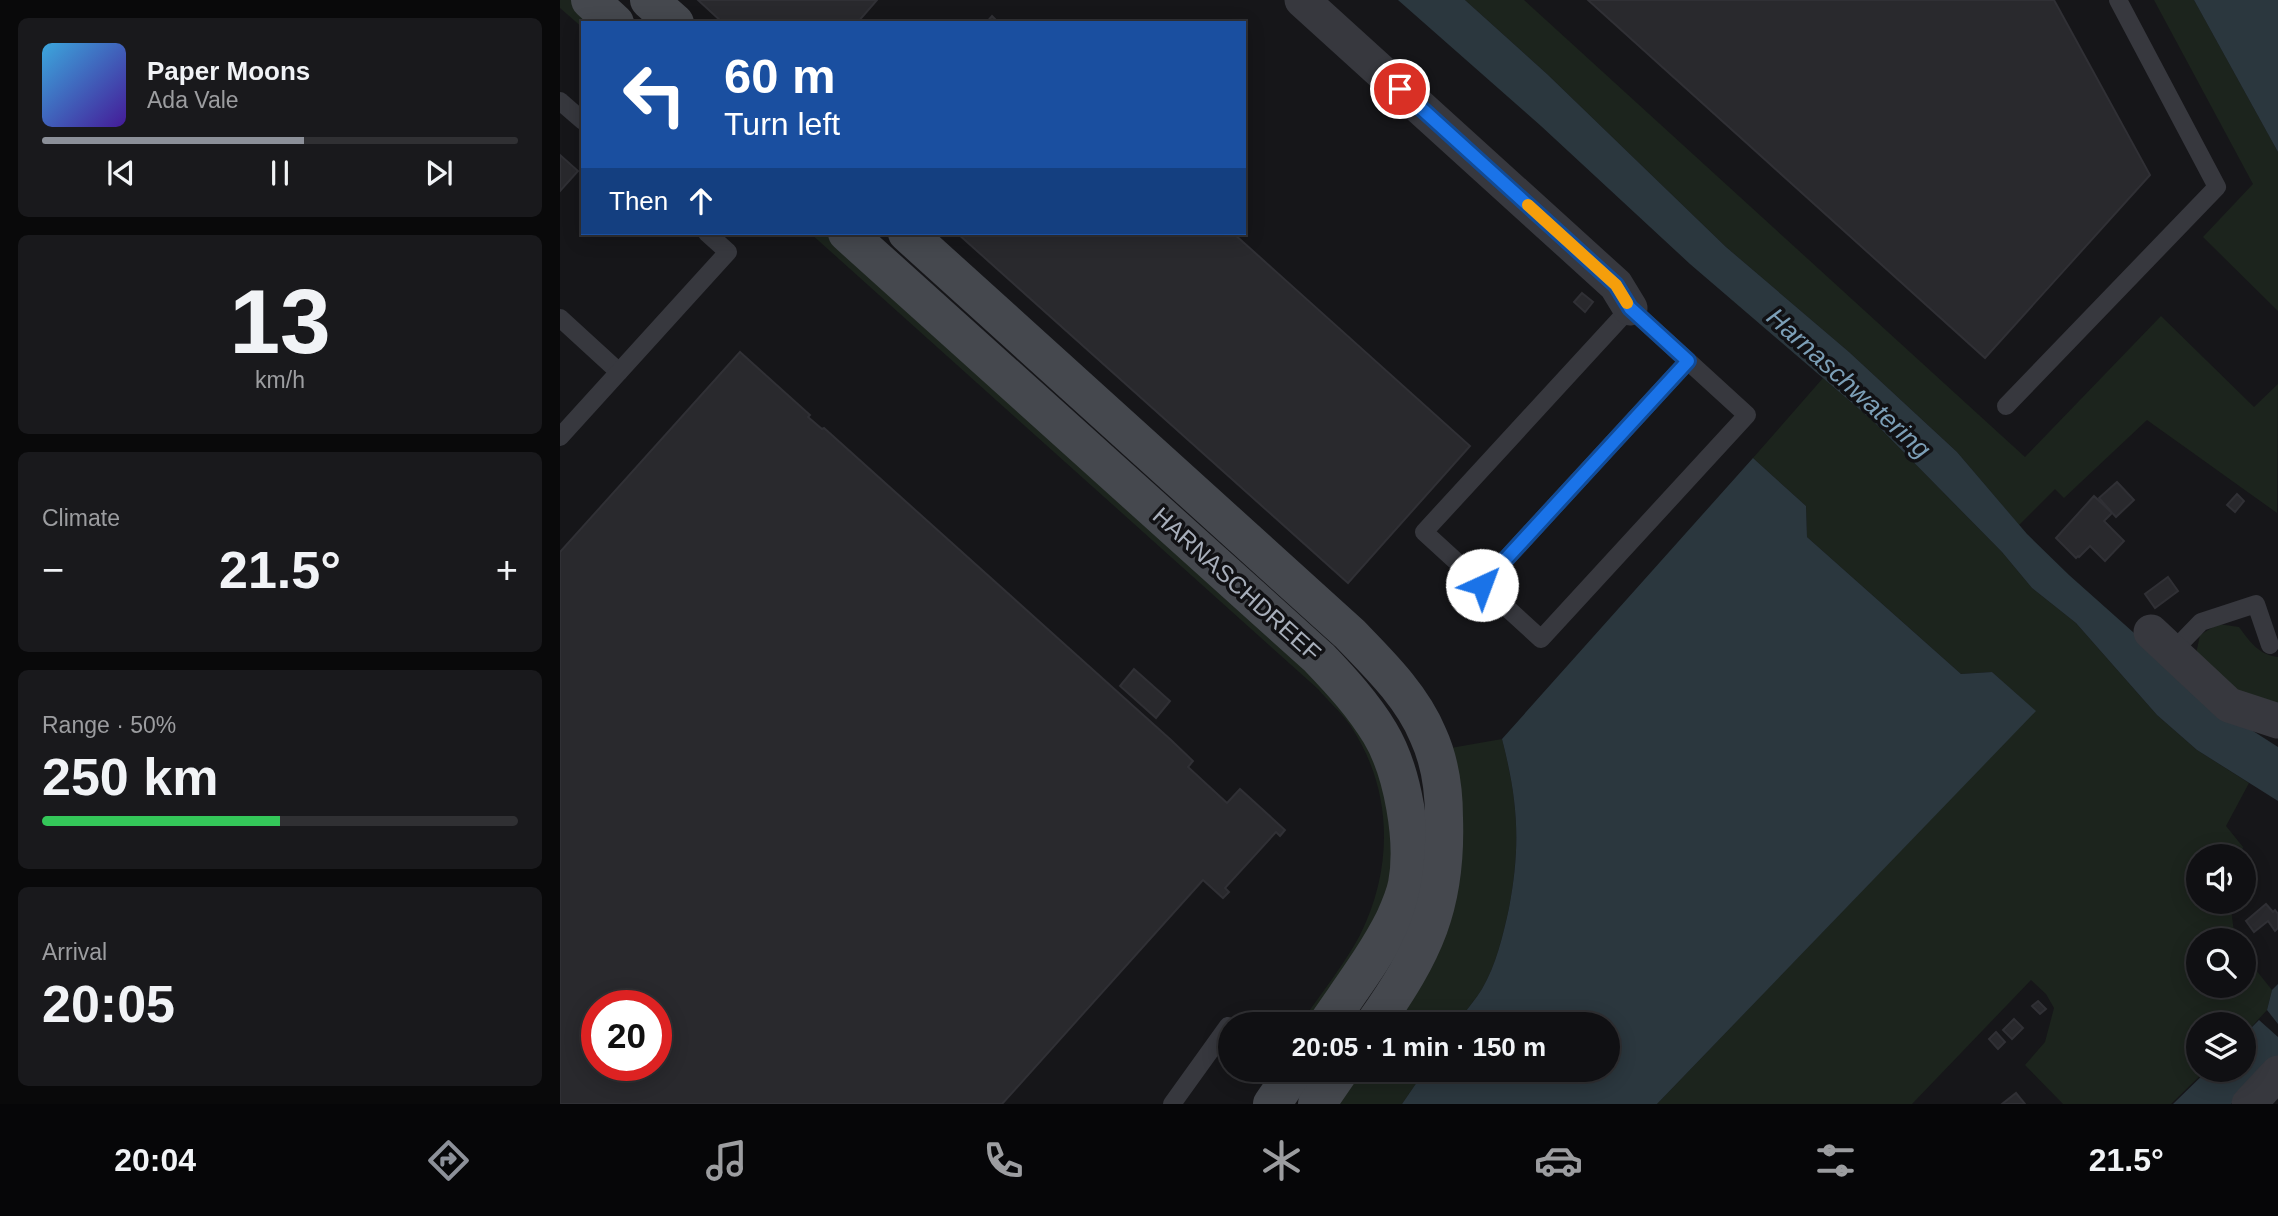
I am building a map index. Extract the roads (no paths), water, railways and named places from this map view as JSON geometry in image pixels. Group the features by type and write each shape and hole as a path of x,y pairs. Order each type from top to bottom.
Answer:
{"street":[{"path":"649,0 673,21"},
{"path":"1302,0 1616,285 1630,308"},
{"name":"HARNASCHDREEF","path":"849,235 1320,658 1352,692 1382,736 1402,785 1407,822 1407,884 1388,929 1335,1012"},
{"name":"HARNASCHDREEF","path":"909,235 1350,634 1382,667 1408,700 1428,734 1441,773 1446,850 1441,891 1427,935 1404,982 1383,1012"},
{"path":"2162,642 2229,705 2278,721"},
{"path":"2249,1104 2278,1073"},
{"path":"1272,1104 1287,1082"},
{"path":"1317,1104 1332,1082"}],"lane":[{"path":"2006,405 2217,187 2118,0"},
{"path":"560,101 581,119"},
{"path":"560,437 728,252 709,235"},
{"path":"1630,308 1747,415 1541,639 1424,532 1630,308"},
{"path":"560,318 619,372"},
{"path":"1482,585 1688,361"},
{"path":"2162,642 2202,622 2256,604 2270,645"},
{"path":"1172,1104 1218,1040"}],"water":[{"name":"Harnaschwatering","path":"1398,0 1465,0 1547,74 1726,247 1849,352 1957,452 2027,534 2069,575 2207,698 2278,747 2278,801 2197,750 2157,715 2076,623 2032,588 2002,552 1873,421 1690,264 1541,126"},
{"path":"2194,0 2278,0 2278,152"},
{"path":"1753,458 1806,506 1807,537 1961,674 1992,672 2036,711 1657,1104 1402,1104 1417,1082 1620,1082 1620,1012 1466,1012 1487,980 1499,950 1513,885 1516,823 1512,783 1502,739"},
{"path":"2278,984 2278,1024 2267,1010 2272,990"},
{"path":"2259,1020 2278,1037 2278,1056 2256,1078 2256,1023"},
{"path":"2196,1082 2253,1082 2231,1104 2173,1104"}]}
